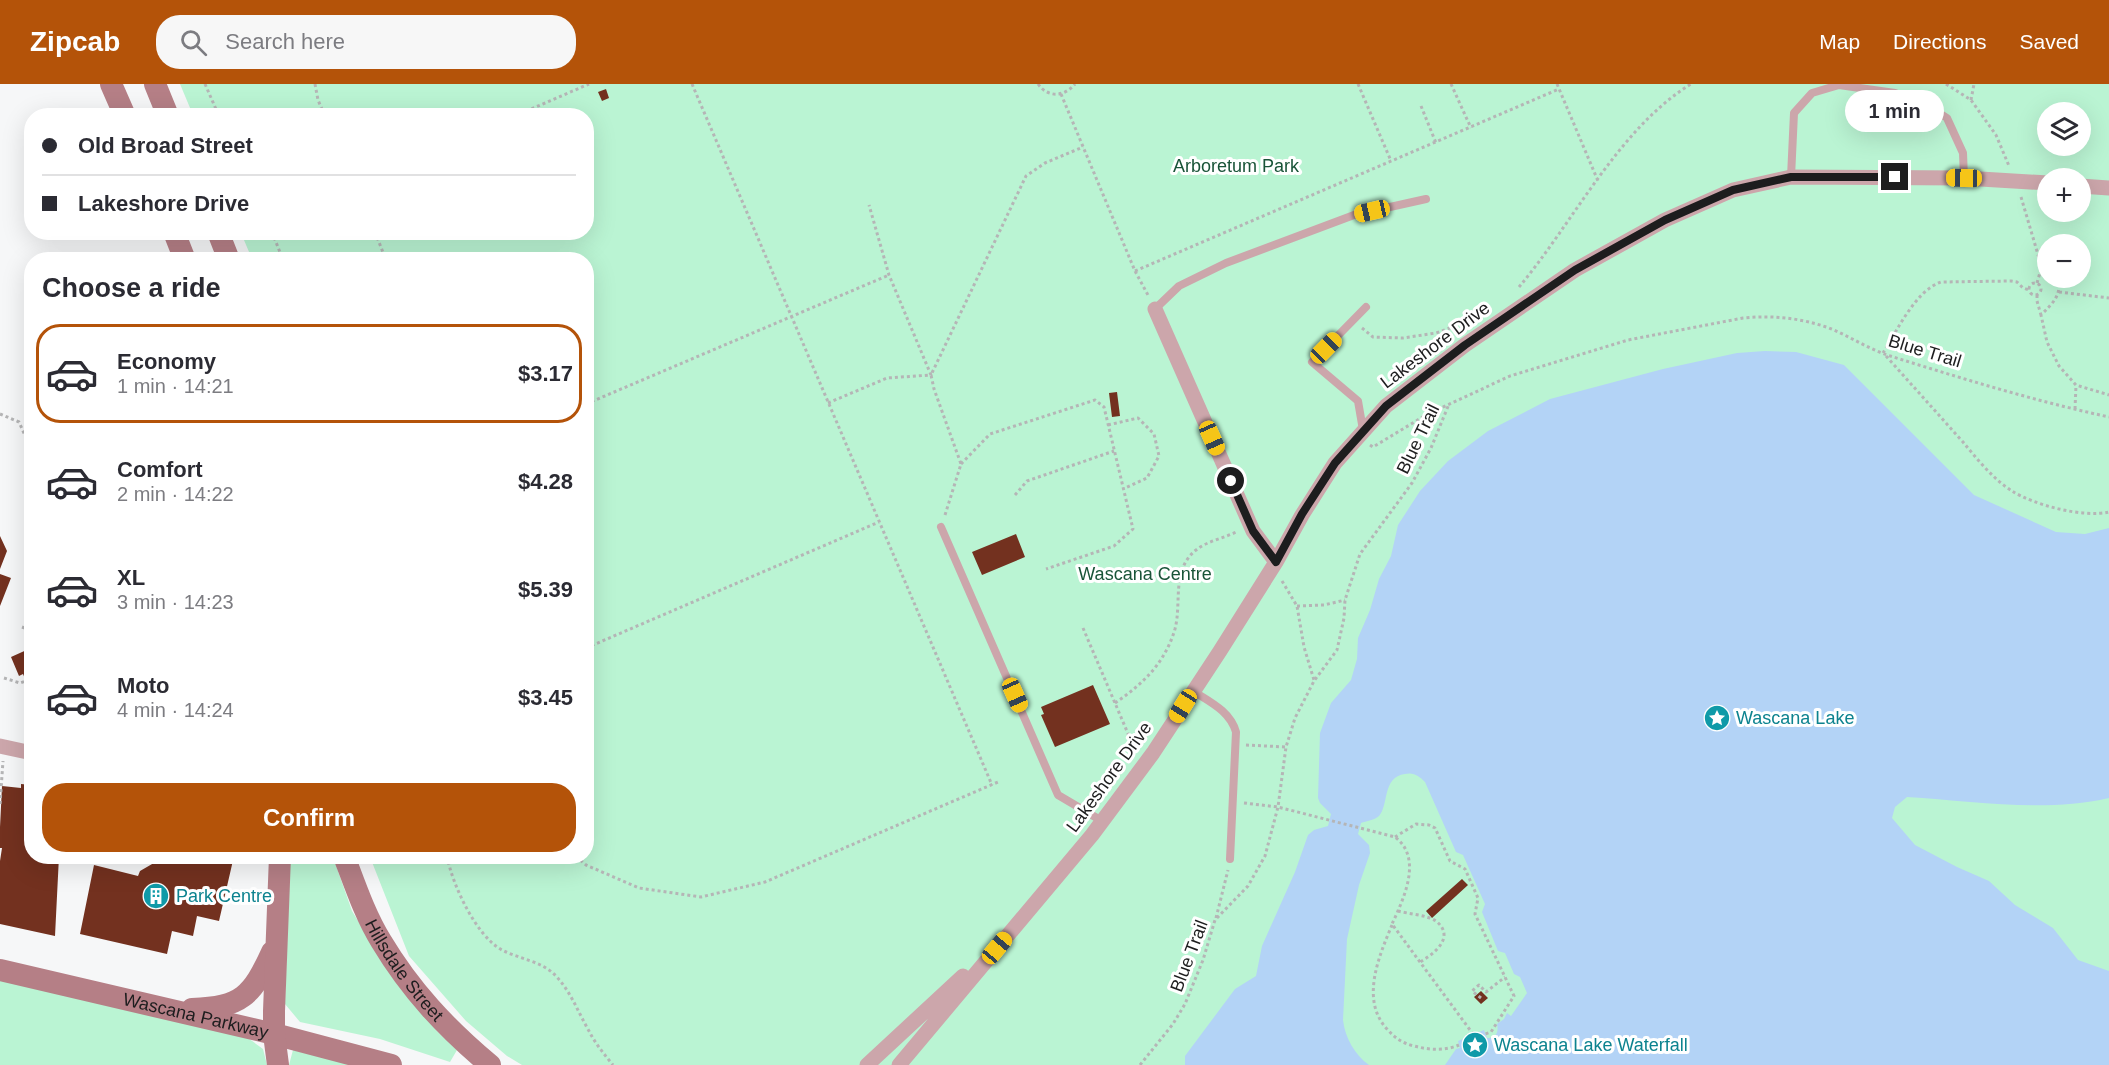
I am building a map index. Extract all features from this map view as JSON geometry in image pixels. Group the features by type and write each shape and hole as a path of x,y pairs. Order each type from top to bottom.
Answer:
{"street":[{"path":"111,84 122,108"},
{"path":"155,84 165,108"},
{"name":"Lakeshore Drive","path":"899,1065 1102,821 1142,768 1274,565 1302,514 1335,463 1386,406 1465,345 1575,270 1665,220 1733,190 1791,177 1964,178 2037,182"},
{"path":"2091,187 2109,188"},
{"path":"1155,309 1253,531 1274,565"},
{"path":"2,746 24,751"},
{"path":"278,1065 274,1034 280,864"},
{"name":"Hillsdale Street","path":"347,864 380,940 411,986 435,1015 490,1065"},
{"name":"Lakeshore Drive","path":"867,1065 1011,931"},
{"path":"168,1009 207,1008 242,999 261,977 277,943"},
{"name":"Wascana Parkway","path":"0,970 274,1034 391,1065"}],"lane":[{"path":"1791,177 1794,113 1812,93 1839,85 1895,93 1925,104 1947,118 1963,153 1964,178"},
{"path":"1155,309 1179,286 1226,263 1354,216 1426,199"},
{"path":"1361,434 1358,401 1312,362 1366,307"},
{"path":"941,527 1058,795 1102,821"},
{"path":"1193,691 1226,713 1233,722 1236,744 1230,859"}],"path":[{"path":"205,84 216,108"},
{"path":"315,84 322,108"},
{"path":"534,108 589,84"},
{"path":"692,84 992,785"},
{"path":"1038,84 1045,92 1061,94 1076,84"},
{"path":"1358,84 1391,161"},
{"path":"1451,84 1471,128"},
{"path":"1557,84 1598,181"},
{"path":"1516,291 1598,181 1649,119 1665,103 1691,84"},
{"path":"1946,84 1971,100 1974,84"},
{"path":"1135,271 1559,89"},
{"path":"1061,94 1135,271 1155,309"},
{"path":"1421,106 1436,143"},
{"path":"931,375 1026,176 1045,163 1083,147"},
{"path":"869,205 889,275 931,375 961,464"},
{"path":"594,401 889,275"},
{"path":"2037,295 2033,295 2017,282 2011,281 1941,282 1933,285 1912,308 1883,354 1986,468 2010,490 2035,503 2057,508 2109,512"},
{"path":"2029,290 2030,286 2037,284"},
{"path":"2041,288 2037,301 2043,332 2051,353 2076,385 2109,395"},
{"path":"2041,315 2057,298 2059,288"},
{"path":"2059,292 2109,298"},
{"name":"Blue Trail","path":"1140,1065 1173,1024 1185,1004 1203,960 1215,921 1240,896 1265,856 1278,807 1286,747 1295,718 1314,681 1337,650 1344,618 1345,600 1360,554 1412,483 1431,448 1449,404 1510,376 1628,340 1761,316 1801,320 1830,328 1883,354 2109,417"},
{"path":"1353,321 1373,337 1403,338 1436,333 1475,318"},
{"path":"828,403 887,378 931,375"},
{"path":"2075,409 2076,385"},
{"path":"941,527 961,464 990,434 1095,400 1104,407 1133,530 1114,546 1046,569"},
{"path":"1361,434 1373,447 1449,404"},
{"path":"0,414 19,422 24,433"},
{"path":"1108,426 1138,418 1154,434 1159,456 1147,478 1123,489"},
{"path":"1015,495 1027,481 1114,451"},
{"path":"594,645 879,522"},
{"path":"1115,703 1150,676 1170,643 1177,617 1181,569 1186,560 1205,544 1250,524"},
{"path":"1274,565 1297,606 1304,647 1314,681"},
{"path":"1297,606 1324,605 1345,600"},
{"path":"1083,628 1142,768"},
{"path":"4,678 20,684 24,682"},
{"path":"1236,744 1286,747"},
{"path":"0,804 2,746"},
{"path":"585,864 639,888 701,897 765,882 998,782"},
{"path":"1233,802 1278,807 1395,837 1402,842 1411,867 1398,911 1375,972 1373,993 1376,1010 1381,1023 1395,1038 1406,1044 1443,1050 1459,1045"},
{"path":"1395,837 1416,824 1429,825 1435,828 1450,861 1465,869 1478,898 1475,914 1514,996 1491,1032 1485,1034"},
{"path":"1215,921 1224,892 1230,859"},
{"path":"449,864 473,920 483,934 502,951 546,968 555,975 571,995 589,1031 612,1065"},
{"path":"1398,911 1435,920 1440,927 1443,941 1439,950 1420,962"},
{"path":"1392,924 1473,1034"},
{"path":"1484,995 1505,977"}],"green space":[{"name":"Wascana Centre","path":"180,84 2109,84 2109,1065 522,1065 507,1056 466,1021 409,956 373,864 594,864 594,252 249,252 244,240 594,240 594,108 190,108"},
{"path":"290,864 335,864 352,911 392,977 437,1031 457,1050 450,1062 380,1039 300,1022 285,1004"},
{"path":"0,980 248,1038 263,1049 267,1065 0,1065"},
{"path":"293,1050 354,1065 289,1065"}],"water":[{"name":"Wascana Lake","path":"1796,352 1844,365 1974,495 2056,532 2085,534 2109,528 2109,798 2059,805 2033,805 1907,797 1895,807 1892,818 1915,845 1989,881 2015,905 2053,928 2078,960 2109,971 2109,1065 1445,1065 1456,1049 1460,1048 1458,1041 1484,1030 1487,1038 1495,1036 1498,1030 1497,1024 1504,1019 1507,1013 1511,1016 1527,993 1520,977 1514,974 1505,953 1498,951 1482,912 1485,904 1463,855 1456,852 1425,782 1416,775 1408,774 1398,776 1393,780 1379,816 1361,823 1358,834 1369,845 1370,853 1359,885 1347,939 1343,1020 1352,1046 1369,1065 1185,1065 1185,1056 1235,989 1256,976 1262,946 1295,872 1308,835 1314,830 1328,826 1331,814 1318,798 1320,733 1331,703 1351,680 1357,659 1358,638 1370,610 1379,579 1391,556 1398,525 1420,491 1448,461 1488,431 1550,399 1663,369 1737,353"}],"building":[{"path":"606,89 609,98 602,101 598,92"},
{"path":"1117,392 1120,416 1112,417 1109,393"},
{"path":"1016,534 1025,557 982,575 972,552"},
{"path":"0,536 7,551 0,569"},
{"path":"0,574 11,578 0,606"},
{"path":"24,651 24,676 23,674 19,676 11,657"},
{"path":"1093,685 1110,724 1055,747 1041,715 1044,714 1041,707"},
{"path":"21,784 24,784 24,864 59,864 55,936 0,924 2,786 21,788"},
{"name":"Park Centre","path":"152,864 232,864 219,921 197,916 193,936 172,931 167,954 80,934 94,865 138,876 140,871"},
{"path":"1462,879 1468,885 1432,918 1426,911"},
{"path":"1481,991 1488,998 1481,1004 1474,997"}],"place":[{"name":"Wascana Lake","path":"1717,718"},
{"name":"Park Centre","path":"156,896"},
{"name":"Wascana Lake Waterfall","path":"1475,1045"}],"route":[{"path":"1231,481 1253,531 1276,562 1302,514 1335,463 1386,406 1465,345 1575,270 1665,220 1733,190 1791,177 1895,177"}],"park label":[{"name":"Arboretum Park","path":"1236,166"}]}
